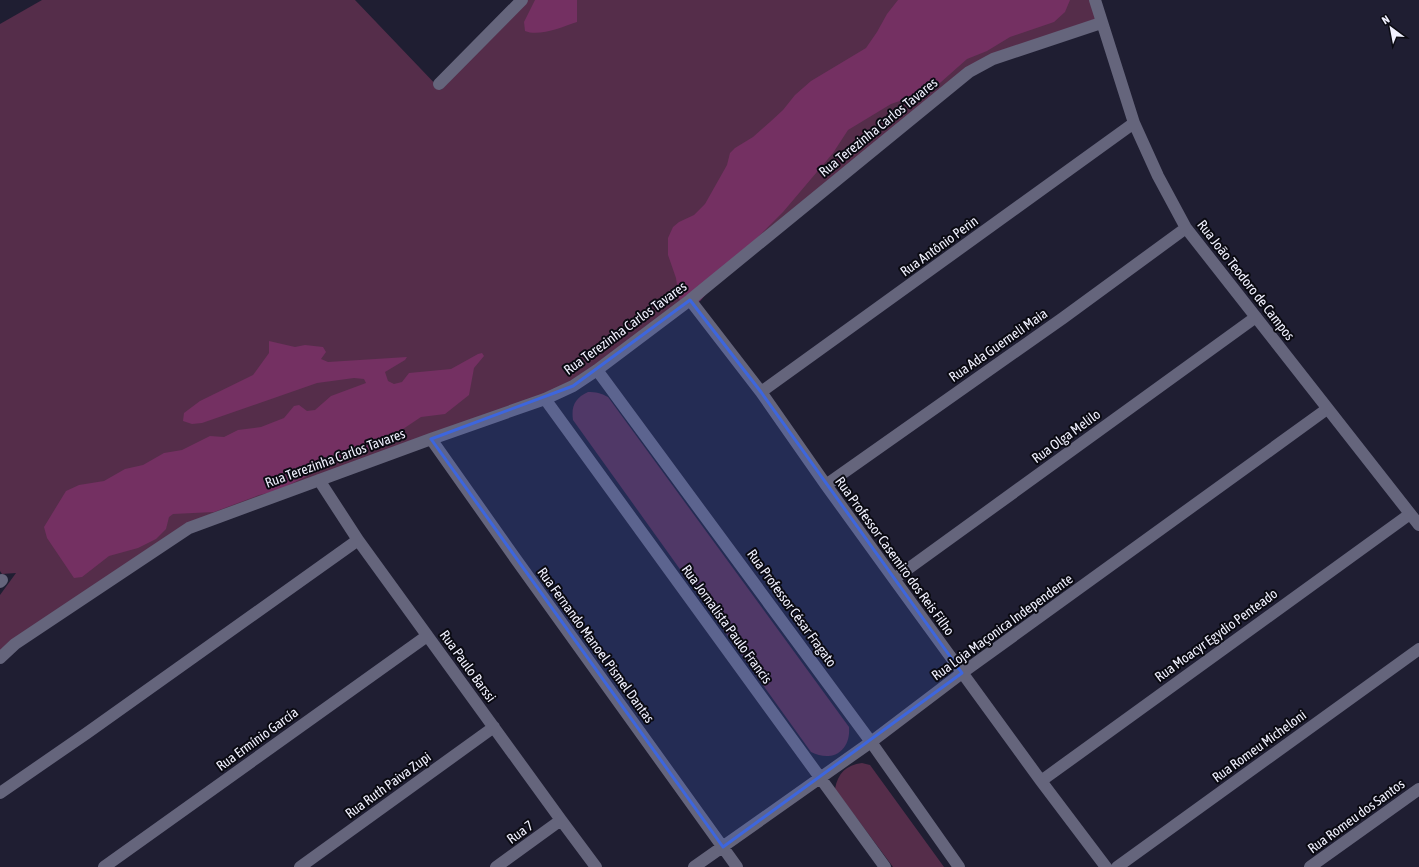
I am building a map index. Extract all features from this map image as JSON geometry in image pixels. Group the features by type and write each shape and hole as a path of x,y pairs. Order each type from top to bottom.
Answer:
{"street":[{"path":"439,84 522,0"},
{"name":"Rua João Teodoro de Campos","path":"1095,0 1101,23 1134,123 1158,176 1186,228 1419,525"},
{"name":"Rua Terezinha Carlos Tavares","path":"0,658 15,644 189,528 431,439 545,399 572,386 597,370 690,300 969,72 993,59 1101,23"},
{"name":"Rua Antônio Perin","path":"761,392 1134,123"},
{"name":"Rua Ada Guerneli Maia","path":"826,485 1069,314 1186,228"},
{"name":"Rua Professor Casemiro dos Reis Filho","path":"690,300 761,392 894,580 1106,867"},
{"name":"Rua Olga Melilo","path":"894,580 1256,316"},
{"name":"Rua Professor César Fragato","path":"597,370 871,742 959,867"},
{"name":"Rua Jornalista Paulo Francis","path":"545,399 885,867"},
{"name":"Rua Loja Maçonica Independente","path":"694,867 871,742 962,673 1327,409"},
{"name":"Rua Fernando Manoel Pismel Dantas","path":"431,439 737,867"},
{"name":"Rua Paulo Barssi","path":"319,480 358,540 596,867"},
{"name":"Rua Moacyr Egydio Penteado","path":"1041,781 1410,514"},
{"path":"0,793 87,733 358,540"},
{"name":"Rua Ermínio García","path":"104,867 427,636"},
{"name":"Rua Romeu Micheloni","path":"1117,867 1419,649"},
{"name":"Rua Ruth Paiva Zupi","path":"300,867 494,727"},
{"name":"Rua Romeu dos Santos","path":"1310,867 1419,789"},
{"name":"Rua 7","path":"496,867 561,820"}],"highlighted area":[{"path":"690,300 761,392 962,673 723,847 431,439 573,386"}],"shaded area":[{"path":"42,0 355,0 441,90 528,0 1095,0 1101,23 993,59 573,386 189,528 0,658 0,595 16,573 2,574 0,571 0,24"},
{"path":"535,0 577,0 577,22 544,32 531,33 525,31 524,22"},
{"path":"898,0 1070,0 1065,12 1054,22 1010,37 987,51 967,59 932,90 891,104 848,130 833,153 783,212 751,244 700,301 690,308 684,307 679,298 676,278 668,255 668,238 673,227 679,222 694,215 705,204 727,165 730,153 735,148 753,137 770,122 783,110 795,95 811,81 866,48 887,14"},
{"path":"269,341 295,347 305,345 323,347 326,352 321,359 328,362 407,357 405,360 385,372 388,381 394,384 402,382 409,373 451,369 478,354 482,353 484,356 474,368 469,395 445,414 421,417 379,445 327,466 277,491 259,495 214,512 173,514 169,517 166,529 156,539 138,548 109,556 82,577 74,578 47,538 44,527 66,491 79,485 104,481 125,469 143,465 164,453 182,450 210,436 224,437 238,430 261,427 284,418 294,406 299,405 307,411 315,410 331,396 366,383 364,379 354,378 317,383 202,423 192,424 183,421 184,413 200,401 253,375 269,353"},
{"path":"588,392 598,393 608,397 849,727 847,743 839,753 826,756 811,752 573,420 573,407 575,403 580,397"},
{"path":"862,763 870,765 944,867 893,867 835,789 838,778 847,768"}]}
